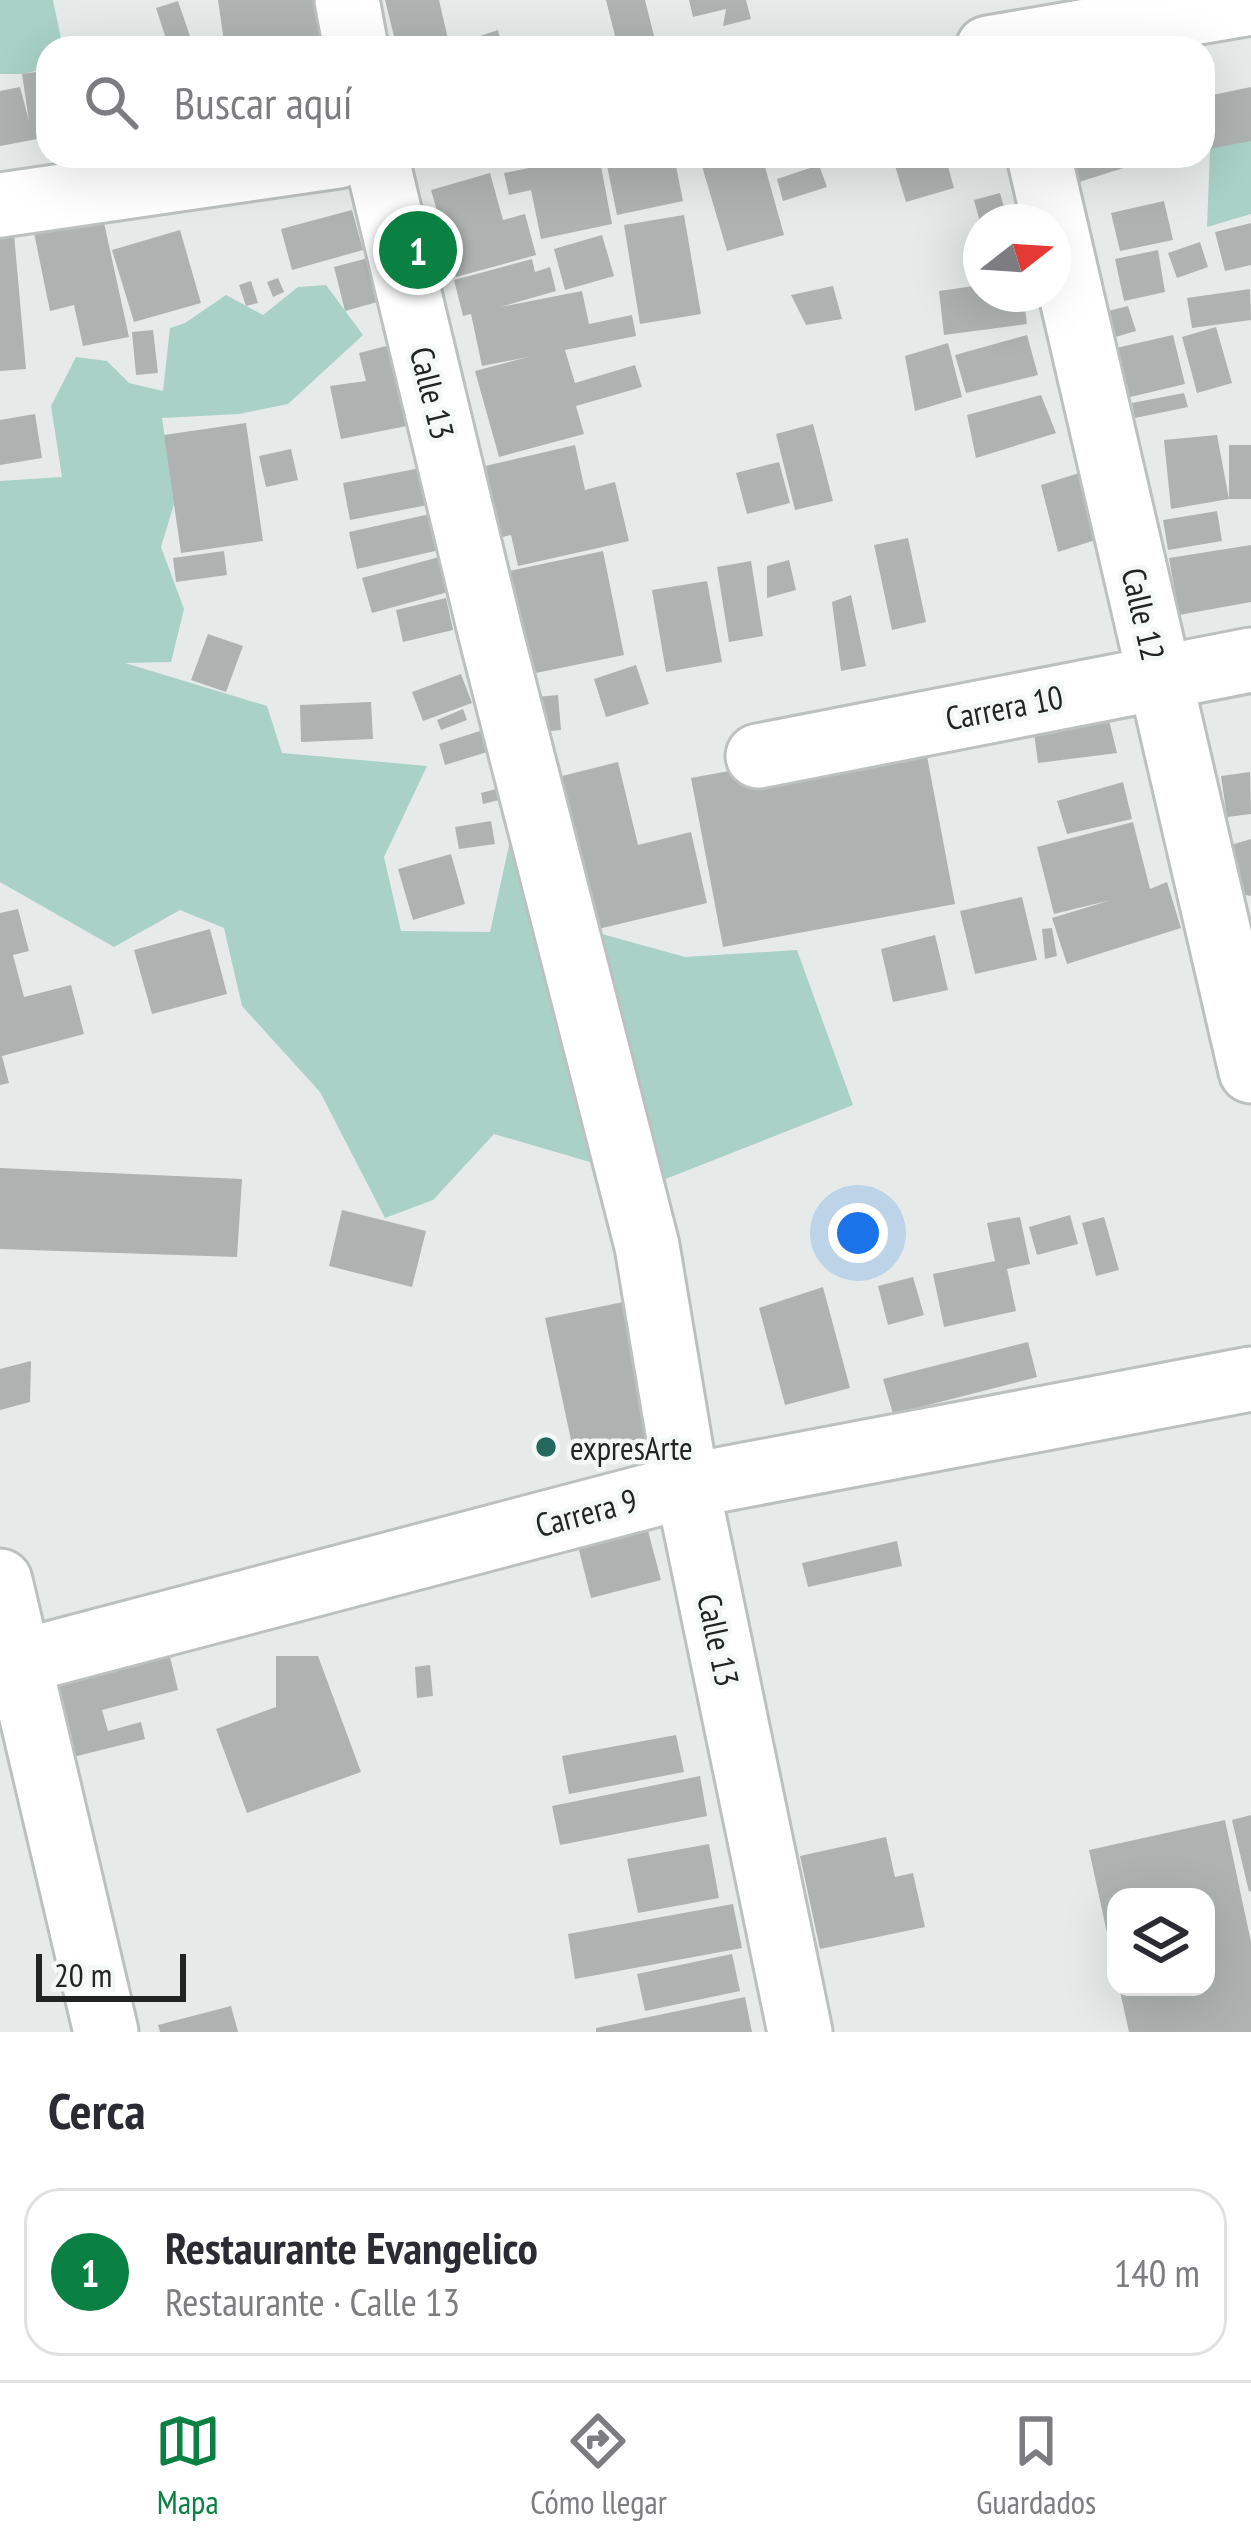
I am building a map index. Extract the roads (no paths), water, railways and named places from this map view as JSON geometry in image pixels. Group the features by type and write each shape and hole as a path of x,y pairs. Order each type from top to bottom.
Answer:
{"street":[{"path":"347,0 354,36"},
{"path":"1005,35 1251,3"},
{"path":"0,205 255,168"},
{"name":"Calle 13","path":"379,168 490,631 647,1246 686,1486 800,2032"},
{"name":"Calle 12","path":"1043,168 1251,1071"},
{"name":"Carrera 10","path":"758,756 1251,660"},
{"name":"Carrera 9","path":"10,1665 686,1486 1251,1379"},
{"path":"0,1581 10,1665 106,2032"}],"place":[{"name":"Restaurante Evangelico","path":"418,250"},
{"name":"expresArte","path":"546,1447"}]}
